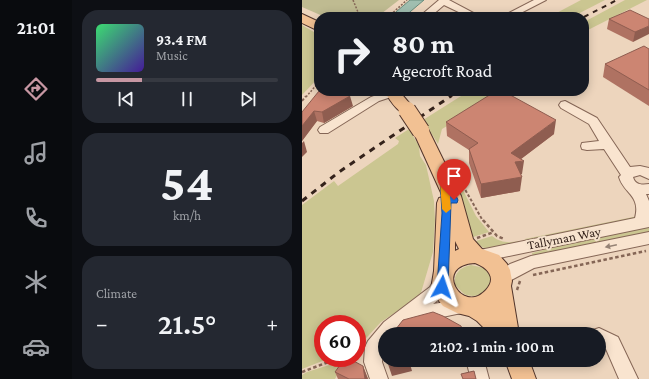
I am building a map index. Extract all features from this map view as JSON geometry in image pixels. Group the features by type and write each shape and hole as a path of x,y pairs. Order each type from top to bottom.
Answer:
{"main road":[{"path":"302,18 314,25"},
{"path":"395,96 421,131 437,160 454,200 459,227 468,249 477,256 495,264 506,286 508,327"},
{"path":"445,180 447,213 442,287 448,297 453,301 469,306 484,314 498,327"},
{"path":"443,276 449,264 457,258 477,256"},
{"path":"469,306 487,303 506,286"},
{"path":"520,367 524,379"}],"street":[{"path":"522,0 532,4"},
{"path":"516,12 541,0"},
{"path":"430,12 444,1 466,12"},
{"path":"324,130 382,96"},
{"path":"565,105 593,121 627,174 626,180 628,183 644,189 649,197"},
{"path":"586,146 608,144"},
{"path":"627,174 633,170 638,170 649,174"},
{"path":"644,189 645,222"},
{"name":"Tallyman Way","path":"477,256 645,222"},
{"name":"Tallyman Way","path":"506,286 516,269 531,262 649,238"},
{"path":"379,379 374,362 374,347 390,328 436,292 443,276"},
{"path":"405,316 469,306"},
{"path":"606,340 612,343 629,379"},
{"path":"476,367 480,379"}],"path":[{"path":"353,0 358,12"},
{"path":"394,12 407,0"},
{"path":"302,101 314,88"},
{"path":"527,276 649,250"},
{"path":"506,286 523,277"},
{"path":"302,372 315,367"}],"shaded area":[{"path":"302,0 399,0 383,12 314,12 302,7"},
{"path":"410,0 424,0 410,12 396,12"},
{"path":"581,0 605,0 582,12 558,12"},
{"path":"625,0 647,0 589,29 589,19"},
{"path":"302,25 314,32 314,82 302,95"},
{"path":"461,96 498,96 442,129 438,144 423,120"},
{"path":"409,129 419,146 420,156 426,165 434,201 435,220 433,252 420,296 381,322 366,338 366,315 314,315 314,364 302,369 302,205 334,181 338,186 398,144 399,141 395,138"},
{"path":"453,178 456,178 459,182 476,216 489,232 470,238"},
{"path":"638,216 633,219 527,243 525,239"},
{"path":"649,227 649,233 533,258 532,253"},
{"path":"492,236 505,242 519,241 521,245 488,250 473,242"},
{"path":"471,265 484,268 491,277 491,285 485,291 475,296 464,294 455,285 456,274 464,267"},
{"path":"323,367 341,367 335,379 302,379 302,375"}],"building":[{"path":"630,10 649,19 649,26 635,32 609,19"},
{"path":"644,46 649,49 649,90 605,64"},
{"path":"315,96 350,96 322,112 314,111 302,126 302,112"},
{"path":"488,96 512,96 556,120 511,153 524,161 515,162 522,177 481,184 469,149 478,143 446,122"},
{"path":"433,312 461,327 398,327 403,320"},
{"path":"339,367 363,367 365,379 349,379 335,372"},
{"path":"474,371 476,379 463,379 461,374"}],"railway":[{"path":"589,14 617,0"},
{"path":"302,201 339,172 451,96"}],"slow traffic":[{"path":"445,183 446,209"}],"route":[{"path":"442,287 446,246 447,213 445,180 454,200"}]}
